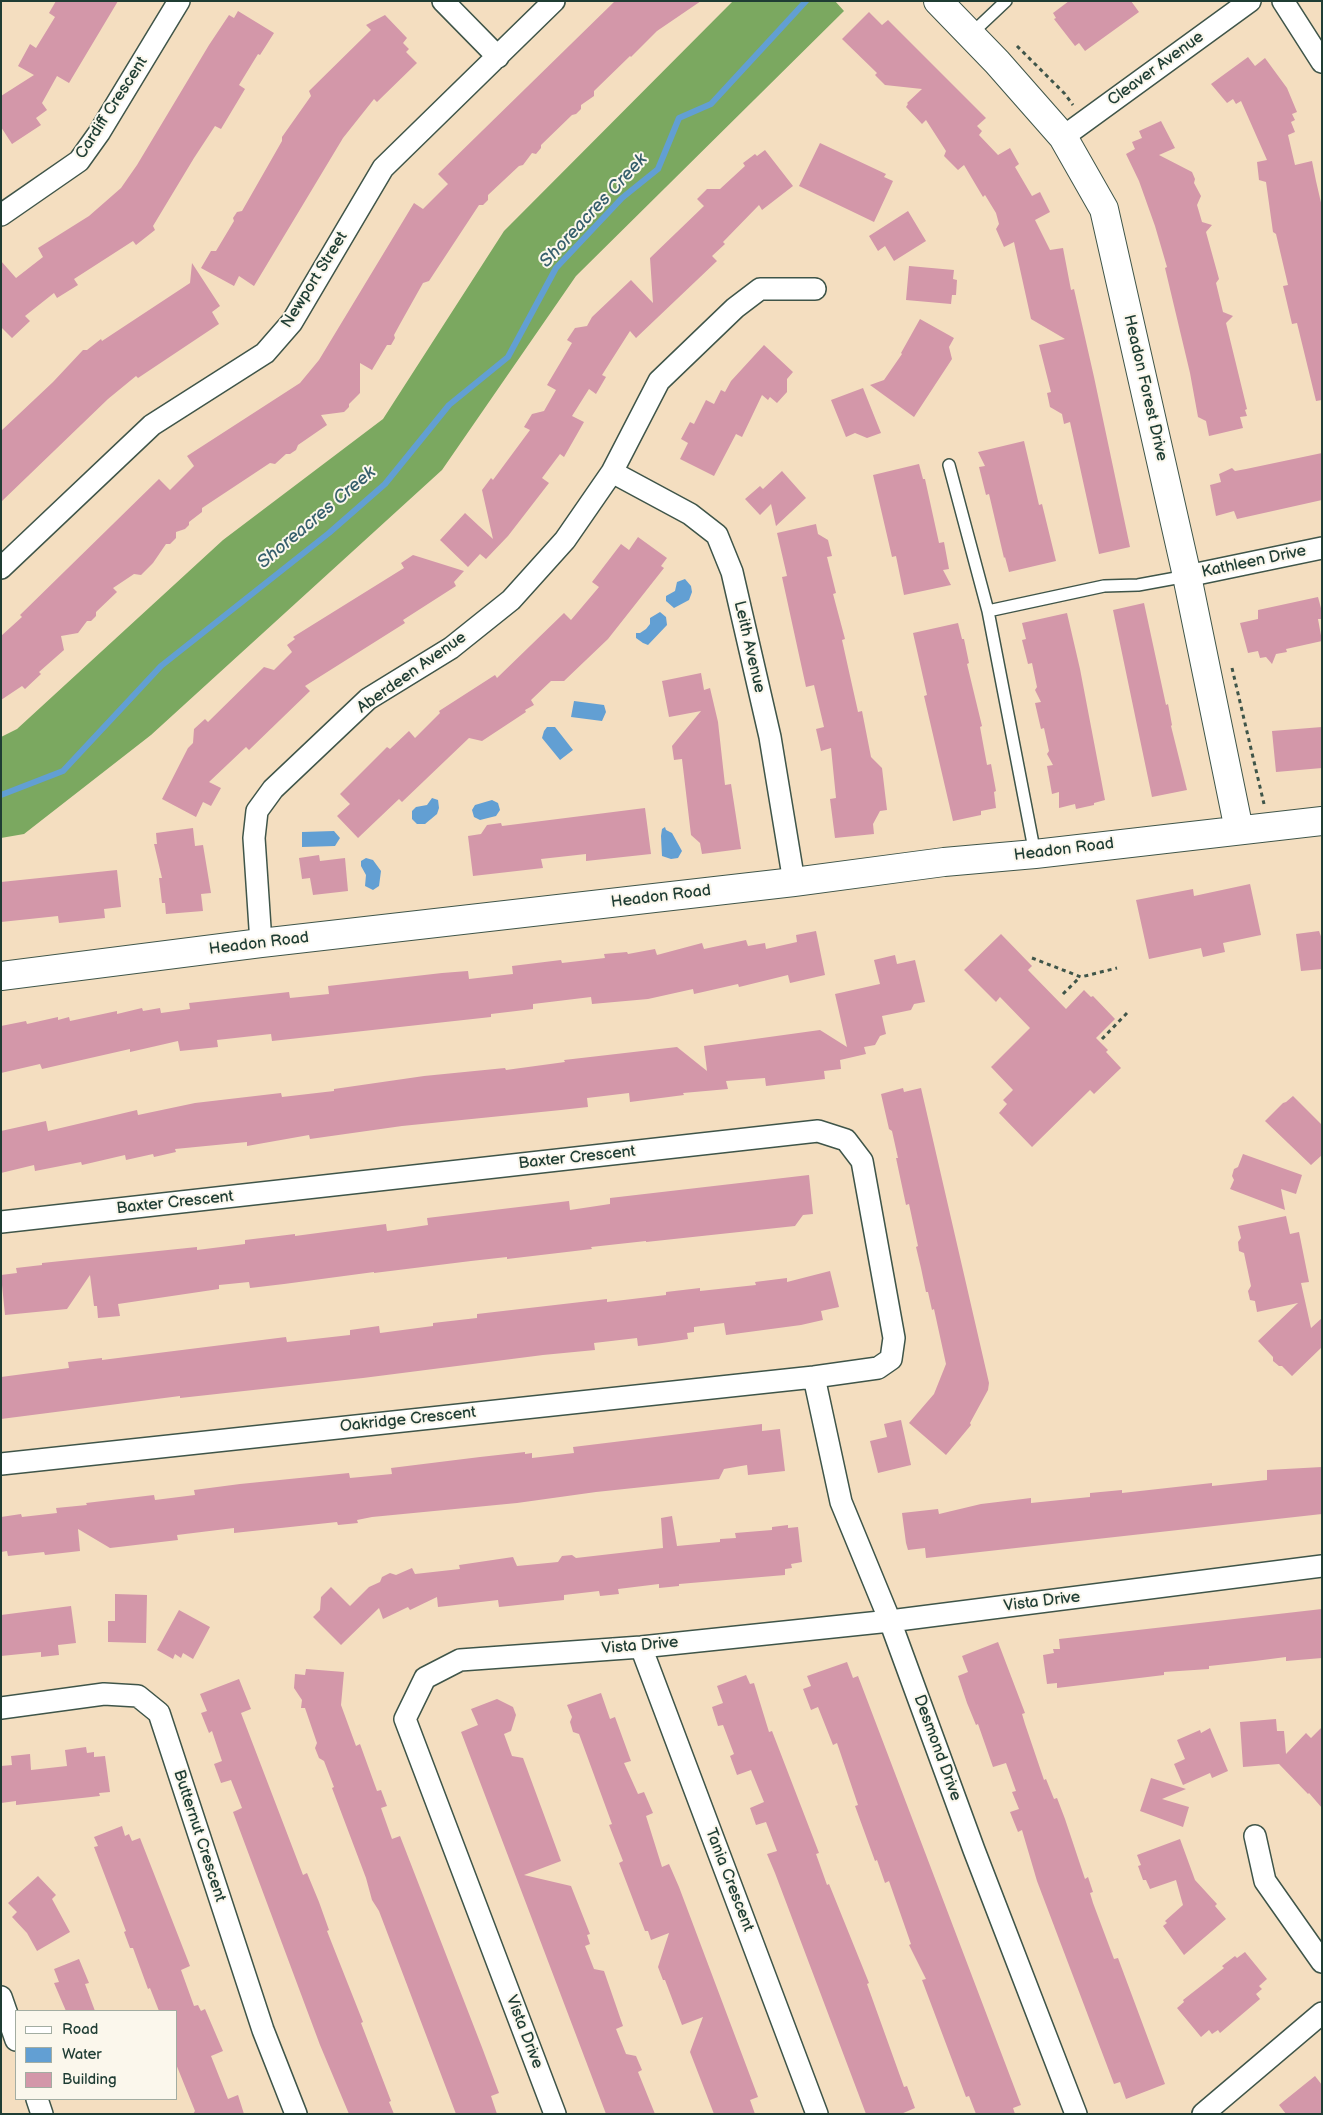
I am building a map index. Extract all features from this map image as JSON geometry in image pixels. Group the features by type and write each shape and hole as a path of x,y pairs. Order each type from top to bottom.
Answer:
{"street":[{"name":"Cardiff Crescent","path":"1,215 79,161 99,133 179,1"},
{"path":"443,1 498,57"},
{"name":"Newport Street","path":"1,568 152,425 265,353 292,322 383,168 554,1"},
{"name":"Headon Forest Drive","path":"938,1 971,34 1063,137 1104,209 1187,576 1239,830"},
{"name":"Cleaver Avenue","path":"1063,137 1250,1"},
{"path":"1283,1 1322,62"},
{"name":"Aberdeen Avenue","path":"261,943 254,838 257,811 273,789 368,699 451,648 511,600 565,540 612,472 660,381 735,308 760,289 815,288"},
{"name":"Leith Avenue","path":"612,472 690,514 717,535 732,572 770,737 794,882"},
{"name":"Kathleen Drive","path":"1187,576 1322,548"},
{"name":"Headon Road","path":"1,976 261,943 794,882 944,862 1035,854 1322,821"},
{"name":"Baxter Crescent","path":"1,1222 818,1131 846,1140 862,1161 894,1338 891,1359 878,1368 814,1377"},
{"name":"Oakridge Crescent","path":"1,1464 814,1377"},
{"name":"Desmond Drive","path":"814,1377 841,1502 890,1621 974,1850 1076,2114"},
{"name":"Vista Drive","path":"555,2114 405,1719 425,1678 460,1660 641,1647 890,1621 1322,1566"},
{"name":"Tania Crescent","path":"641,1647 817,2114"},
{"name":"Butternut Crescent","path":"1,1708 104,1694 138,1696 159,1713 263,2030 296,2114"},
{"path":"1255,1836 1265,1881 1322,1962"},
{"path":"1,1997 15,2037"},
{"path":"1203,2114 1322,2013"},
{"path":"37,2100 42,2114"}],"lane":[{"path":"971,34 1006,1"},
{"path":"948,465 988,611 1035,854"},
{"path":"988,611 1104,586 1138,585 1187,576"}],"path":[{"path":"1032,958 1081,977"},
{"path":"1063,994 1081,977 1117,968"},
{"path":"1102,1039 1128,1012"}],"green space":[{"path":"733,1 835,1 844,11 576,276 442,470 151,735 24,834 1,838 1,737 17,729 223,540 383,419 504,231"}],"water":[{"path":"685,579 691,586 692,592 689,600 674,608 666,601 666,596 675,591 677,582"},
{"path":"660,612 666,617 667,625 648,645 636,638 636,633 646,629 650,624 650,618"},
{"path":"574,701 604,705 606,712 602,721 571,717"},
{"path":"547,727 555,727 573,750 560,760 542,738"},
{"path":"432,798 438,800 439,808 437,814 425,824 417,824 412,819 412,811 416,807 427,805"},
{"path":"492,800 498,803 500,810 496,816 480,820 474,817 472,810 475,805"},
{"path":"665,827 666,830 672,833 682,851 678,858 671,859 662,856 661,836 662,829"},
{"path":"334,831 340,838 335,846 302,847 302,832"},
{"path":"366,858 373,860 381,871 379,886 373,890 365,886 366,875 361,866 361,861"}],"building":[{"path":"56,1 118,1 69,83 57,76 42,103 47,110 36,118 41,125 12,144 1,127 1,96 34,75 18,66 30,44 36,48 55,17 49,13"},
{"path":"615,1 701,1 657,31 594,91 594,96 581,105 581,109 576,114 572,115 541,145 536,154 532,153 523,165 519,166 488,195 488,200 483,205 479,205 429,281 423,283 394,335 395,338 391,345 387,345 372,370 360,363 360,393 344,412 321,415 327,425 298,445 296,450 286,454 275,464 270,463 202,508 202,512 189,522 185,529 176,532 176,538 170,544 166,544 153,563 141,575 134,574 113,588 117,592 96,612 96,616 91,621 87,621 78,633 61,636 64,650 39,672 41,674 25,689 22,686 1,700 1,636 22,617 20,615 159,479 170,490 194,466 187,456 300,383 319,360 414,203 423,209 448,184 438,174"},
{"path":"1069,1 1131,1 1139,12 1085,51 1079,43 1075,46 1054,19 1056,18 1053,13"},
{"path":"238,11 274,33 260,55 258,54 239,85 245,89 221,129 215,126 194,158 153,226 155,230 136,245 133,241 74,279 78,285 57,298 54,293 25,316 30,321 12,338 1,327 1,261 16,278 43,257 38,248 89,216 121,188 137,165 209,45 229,15 234,18"},
{"path":"869,12 882,25 888,20 986,118 977,126 982,131 979,135 998,155 1010,148 1019,164 1015,167 1032,196 1040,192 1050,212 1035,220 1050,250 1063,248 1071,290 1074,289 1094,377 1130,547 1099,554 1070,422 1064,424 1062,414 1050,407 1047,393 1051,392 1039,345 1065,339 1031,319 1014,242 1004,247 996,229 999,224 996,213 985,195 983,197 964,165 958,170 944,156 946,151 926,120 922,124 906,107 907,103 922,89 885,85 875,75 877,73 842,39"},
{"path":"385,15 407,38 403,43 409,49 406,52 417,63 377,102 374,99 343,138 254,286 239,276 234,286 201,268 211,251 216,251 234,221 233,218 237,212 242,211 282,141 282,137 311,96 309,91 371,30 366,25"},
{"path":"1248,57 1255,66 1265,58 1287,88 1297,112 1292,114 1295,120 1291,122 1295,132 1288,135 1295,165 1312,161 1322,207 1322,400 1316,401 1297,323 1292,324 1283,286 1288,285 1276,234 1273,232 1266,182 1259,180 1257,162 1267,160 1241,101 1236,104 1233,99 1227,103 1211,84"},
{"path":"1161,121 1175,148 1159,155 1192,172 1195,179 1194,183 1201,196 1197,205 1202,222 1212,225 1206,232 1219,279 1216,283 1223,312 1233,316 1226,323 1247,409 1245,410 1247,416 1240,417 1243,428 1209,436 1206,421 1198,417 1190,373 1165,268 1167,267 1155,226 1139,181 1126,154 1135,149 1132,142 1142,138 1139,131"},
{"path":"820,143 886,174 884,177 893,181 874,222 799,186"},
{"path":"765,150 793,186 762,210 759,205 712,256 717,261 636,338 630,331 602,375 606,377 596,394 589,389 572,416 584,422 564,457 560,454 542,478 549,483 508,536 486,559 480,554 468,567 440,540 465,513 493,539 482,490 491,478 493,480 530,430 524,427 532,414 544,411 556,390 547,385 572,343 567,340 575,328 587,326 592,317 631,280 653,303 650,258 704,206 697,199 707,189 720,189 745,166 743,163 755,154 757,156"},
{"path":"908,211 926,241 894,261 885,246 878,251 869,236"},
{"path":"192,263 220,306 212,312 219,324 138,378 136,376 108,399 1,502 1,431 53,382 83,350 87,350 101,339 102,341 190,283"},
{"path":"909,266 954,270 953,279 957,280 956,295 952,295 951,304 906,300"},
{"path":"920,319 954,338 949,347 952,359 914,417 870,385 884,380 902,354"},
{"path":"764,345 793,372 787,379 787,392 777,403 770,397 768,400 762,395 742,437 736,434 714,476 680,459 688,443 681,439 690,422 694,424 706,400 714,404 721,390 725,392 731,381"},
{"path":"863,388 881,433 867,438 855,433 846,437 831,400"},
{"path":"1024,441 1039,505 1042,504 1056,561 1009,572 989,494 986,495 979,467 985,466 978,452"},
{"path":"1322,453 1322,500 1237,519 1234,511 1216,516 1210,485 1221,482 1219,474 1232,468 1235,471"},
{"path":"919,464 923,479 925,479 939,543 944,542 949,569 943,570 951,585 904,595 896,556 892,557 873,475"},
{"path":"782,471 806,498 776,526 771,504 760,515 745,499 760,486 763,489"},
{"path":"816,524 818,534 828,540 832,556 827,557 836,593 833,594 845,639 842,640 858,712 862,711 871,757 882,768 887,810 880,811 873,824 874,834 835,838 830,799 836,798 831,748 821,751 816,729 824,727 814,685 806,687 782,577 787,576 777,533"},
{"path":"638,537 667,558 661,566 664,568 608,639 564,681 551,681 531,700 534,705 525,710 526,712 482,741 469,738 402,802 399,799 358,838 337,816 350,804 340,794 387,747 390,749 409,731 415,738 440,713 439,711 495,675 497,678 564,613 571,620 599,587 592,582 621,544 629,550"},
{"path":"413,555 464,571 454,582 456,586 403,620 405,623 305,686 310,691 249,750 246,747 209,782 221,788 211,806 203,802 196,817 162,799 188,748 193,743 194,729 205,719 208,722 264,667 274,670 292,652 287,645 295,639 293,637 404,568 401,563"},
{"path":"1318,597 1322,612 1322,619 1318,619 1322,641 1286,649 1287,652 1276,654 1272,664 1266,657 1260,658 1258,651 1248,653 1240,623 1258,619 1258,610"},
{"path":"1144,603 1187,790 1152,797 1113,610"},
{"path":"1067,613 1080,669 1105,800 1094,803 1094,805 1076,809 1075,804 1059,808 1059,792 1052,794 1047,766 1053,765 1047,754 1049,751 1044,728 1041,729 1035,703 1041,702 1035,690 1037,687 1032,663 1028,664 1022,640 1026,639 1022,623"},
{"path":"958,623 962,639 964,639 969,663 967,664 982,726 980,727 987,765 991,764 996,791 994,792 996,808 981,811 981,815 953,821 924,696 927,695 913,633"},
{"path":"701,673 704,690 710,688 718,722 725,785 731,784 741,849 702,854 700,843 691,835 682,759 674,760 672,746 701,711 669,717 662,681"},
{"path":"1322,727 1322,768 1276,772 1272,731"},
{"path":"645,808 651,854 586,861 586,854 541,859 543,868 473,876 468,836 481,834 487,825 501,823 502,826"},
{"path":"193,828 195,846 203,845 211,893 201,894 203,911 166,914 165,903 162,903 159,878 162,878 154,844 157,844 156,833"},
{"path":"319,855 320,861 345,858 348,891 313,895 310,878 302,879 299,858"},
{"path":"117,870 121,907 104,909 105,918 59,923 58,916 1,922 1,882"},
{"path":"1250,884 1261,935 1223,943 1225,952 1203,957 1201,948 1149,959 1136,900 1193,889 1194,896"},
{"path":"816,931 825,975 790,983 788,975 739,987 738,984 694,994 693,989 648,999 592,1004 591,997 533,1004 533,1009 491,1014 491,1017 272,1041 271,1034 217,1040 218,1047 180,1051 178,1041 130,1052 130,1049 42,1069 40,1064 1,1073 1,1026 26,1021 27,1024 58,1017 58,1020 69,1017 70,1021 142,1008 143,1011 160,1008 161,1013 190,1009 189,1003 289,992 290,998 329,994 328,986 442,973 468,971 469,979 513,974 512,966 561,960 562,963 605,958 604,954 627,952 628,954 655,949 657,955 702,943 704,949 746,940 748,946 765,943 766,949 797,942 796,935"},
{"path":"1319,931 1322,939 1322,969 1301,971 1296,934"},
{"path":"1001,934 1032,966 1028,970 1066,1009 1084,990 1091,997 1093,996 1115,1019 1096,1038 1108,1050 1106,1052 1121,1068 1094,1094 1090,1090 1032,1147 999,1113 1007,1104 1003,1100 1013,1090 991,1067 1030,1028 1000,997 996,1002 964,970"},
{"path":"895,955 897,964 915,960 925,1002 914,1004 911,1010 882,1016 886,1034 880,1036 875,1045 864,1047 866,1054 840,1060 841,1069 824,1071 825,1079 766,1086 765,1078 726,1081 728,1089 683,1093 684,1095 630,1102 629,1093 587,1098 588,1107 402,1126 310,1139 309,1135 247,1146 247,1142 175,1149 176,1152 154,1157 153,1154 126,1160 125,1155 82,1165 81,1162 35,1171 34,1165 1,1173 1,1131 46,1121 48,1131 137,1110 138,1115 195,1103 281,1093 282,1097 334,1091 334,1089 424,1076 505,1068 506,1070 565,1062 564,1060 677,1047 707,1071 704,1046 820,1030 847,1047 835,994 880,984 874,960"},
{"path":"903,1088 904,1092 921,1088 989,1383 988,1390 970,1423 971,1425 946,1455 909,1423 934,1394 946,1364 934,1309 932,1310 928,1292 926,1292 909,1204 906,1205 892,1131 889,1129 881,1094"},
{"path":"1293,1096 1322,1125 1322,1155 1311,1165 1265,1121"},
{"path":"1243,1154 1302,1175 1296,1194 1281,1189 1285,1210 1230,1189 1234,1180 1232,1176 1234,1169 1238,1167"},
{"path":"809,1175 813,1214 803,1215 795,1226 591,1247 592,1249 374,1272 250,1288 249,1282 219,1285 219,1289 118,1304 120,1316 98,1318 97,1306 94,1306 90,1275 67,1309 5,1315 1,1275 17,1273 16,1268 42,1265 42,1263 197,1247 197,1250 245,1244 245,1240 295,1234 295,1236 386,1224 387,1231 428,1225 427,1218 569,1201 570,1210 610,1204 610,1198"},
{"path":"1286,1216 1290,1234 1299,1232 1309,1282 1301,1283 1311,1328 1322,1318 1322,1347 1292,1376 1282,1366 1273,1361 1273,1357 1258,1341 1298,1303 1257,1312 1255,1301 1250,1300 1248,1291 1251,1286 1244,1253 1239,1251 1238,1242 1241,1238 1238,1226"},
{"path":"830,1271 839,1307 821,1311 823,1320 801,1325 726,1335 724,1323 694,1327 694,1332 687,1333 688,1339 662,1343 638,1346 637,1338 594,1343 595,1350 363,1378 180,1398 180,1396 1,1419 1,1377 69,1368 68,1362 102,1358 102,1360 286,1337 287,1342 350,1335 350,1330 379,1326 380,1333 433,1326 433,1323 477,1318 477,1314 607,1299 607,1302 666,1295 666,1292 700,1288 700,1291 756,1285 755,1282 787,1278 787,1282"},
{"path":"901,1420 911,1465 878,1473 870,1441 887,1437 884,1424"},
{"path":"762,1424 762,1431 780,1429 785,1471 748,1475 747,1465 724,1469 719,1479 596,1492 517,1503 372,1517 357,1520 358,1523 338,1525 337,1522 234,1533 234,1528 177,1535 178,1540 110,1548 78,1529 80,1551 45,1555 44,1552 8,1556 7,1551 1,1552 1,1517 21,1514 22,1517 57,1513 56,1508 154,1495 155,1500 195,1495 194,1490 240,1484 349,1473 350,1478 392,1474 391,1468 480,1457 525,1452 525,1454 532,1453 532,1458 574,1453 573,1447"},
{"path":"1322,1467 1322,1514 926,1558 925,1548 908,1550 906,1543 902,1513 938,1509 939,1514 981,1504 1031,1498 1031,1503 1090,1497 1090,1493 1122,1490 1122,1493 1212,1483 1212,1486 1267,1480 1267,1470"},
{"path":"672,1516 677,1546 720,1542 720,1539 736,1538 735,1533 772,1530 772,1527 788,1525 788,1528 798,1527 802,1562 791,1564 792,1568 785,1569 785,1575 679,1584 679,1586 659,1588 659,1584 618,1589 619,1594 600,1596 599,1591 564,1595 564,1600 499,1607 498,1600 438,1607 437,1597 410,1610 408,1607 383,1619 379,1608 341,1645 313,1617 320,1610 321,1597 331,1587 350,1606 369,1587 380,1582 382,1577 390,1573 396,1575 412,1568 415,1574 460,1569 459,1565 513,1557 517,1566 558,1562 562,1556 572,1555 576,1558 663,1548 661,1518"},
{"path":"115,1594 147,1595 146,1643 108,1642 108,1621 115,1621"},
{"path":"71,1606 76,1643 58,1645 59,1655 41,1657 41,1652 1,1656 1,1615"},
{"path":"1322,1609 1322,1658 1286,1661 1286,1657 1209,1666 1209,1669 1164,1672 1164,1675 1057,1688 1057,1683 1047,1684 1043,1655 1054,1653 1053,1649 1060,1649 1059,1639"},
{"path":"179,1610 210,1627 193,1659 183,1653 181,1658 175,1654 173,1659 157,1650"},
{"path":"998,1642 1025,1713 1022,1714 1044,1780 1046,1779 1054,1799 1057,1798 1085,1879 1088,1877 1093,1892 1090,1893 1093,1903 1114,1959 1118,1958 1165,2084 1126,2099 1120,2082 1114,2084 1037,1881 1022,1830 1018,1832 1010,1812 1019,1809 1012,1792 1016,1791 1006,1763 993,1767 958,1676 968,1672 962,1656"},
{"path":"847,1662 853,1678 858,1676 1021,2105 1013,2108 1015,2114 976,2114 969,2096 966,2097 922,1980 926,1979 909,1945 911,1944 889,1881 885,1883 877,1860 875,1861 855,1806 858,1805 837,1743 833,1745 818,1707 811,1710 803,1689 811,1686 807,1676"},
{"path":"306,1669 344,1672 341,1705 356,1746 360,1744 377,1791 381,1790 387,1806 381,1808 392,1839 400,1836 483,2050 499,2093 491,2096 497,2114 456,2114 379,1911 372,1900 366,1878 332,1788 334,1787 324,1761 319,1758 315,1748 317,1743 305,1708 301,1708 302,1700 294,1688 295,1674 305,1675"},
{"path":"746,1675 750,1684 754,1683 769,1732 772,1731 819,1853 816,1854 827,1885 829,1884 869,1983 867,1984 904,2087 907,2086 915,2108 901,2114 866,2114 767,1854 777,1851 766,1822 756,1825 750,1808 764,1802 751,1770 737,1775 730,1756 734,1754 723,1725 718,1726 712,1707 723,1703 717,1686"},
{"path":"239,1679 251,1709 241,1713 303,1875 307,1873 319,1902 329,1930 327,1931 363,2022 361,2023 391,2101 389,2102 394,2114 349,2114 320,2045 233,1812 242,1808 231,1780 221,1783 214,1764 222,1761 212,1731 209,1733 201,1713 207,1711 200,1694"},
{"path":"601,1693 610,1719 615,1717 631,1761 624,1763 638,1794 644,1792 653,1813 646,1816 662,1867 669,1864 679,1887 758,2097 750,2100 755,2114 714,2114 690,2052 703,2017 682,2025 658,1967 669,1933 651,1940 648,1931 645,1931 619,1863 623,1861 609,1825 612,1824 579,1734 573,1732 570,1722 572,1717 567,1705"},
{"path":"497,1699 513,1707 516,1715 511,1731 504,1734 512,1756 523,1758 561,1861 524,1875 571,1886 590,1934 587,1935 590,1944 585,1946 594,1969 604,1971 623,2026 616,2029 626,2054 636,2056 642,2070 638,2072 655,2114 606,2114 461,1732 478,1725 471,1709"},
{"path":"1276,1719 1277,1731 1284,1731 1286,1754 1306,1733 1311,1738 1322,1727 1322,1808 1279,1764 1243,1767 1240,1722"},
{"path":"1210,1728 1228,1771 1212,1778 1210,1773 1183,1785 1174,1764 1185,1759 1177,1740 1200,1730 1201,1733"},
{"path":"86,1747 87,1753 94,1752 94,1757 105,1756 110,1792 99,1793 100,1796 16,1805 16,1801 1,1803 1,1766 12,1765 11,1756 30,1754 31,1770 67,1766 65,1750"},
{"path":"1151,1778 1186,1789 1162,1799 1189,1807 1183,1827 1140,1811"},
{"path":"122,1826 125,1836 129,1834 132,1841 140,1838 190,1966 181,1970 194,2006 198,2005 201,2011 205,2009 223,2051 211,2056 228,2099 238,2095 244,2114 193,2114 195,2111 178,2069 178,2010 159,2010 150,1988 148,1989 133,1948 130,1948 124,1932 126,1931 94,1847 98,1846 94,1837"},
{"path":"1180,1839 1195,1880 1217,1904 1215,1906 1226,1919 1184,1955 1163,1926 1167,1923 1165,1921 1183,1905 1176,1880 1150,1889 1146,1880 1143,1880 1138,1866 1141,1865 1137,1855"},
{"path":"38,1876 56,1895 52,1899 70,1932 37,1951 27,1933 12,1917 17,1912 8,1903"},
{"path":"1245,1952 1267,1979 1259,1986 1262,1989 1256,1994 1260,1999 1220,2033 1218,2030 1212,2034 1209,2030 1201,2037 1177,2008 1184,2002 1183,2000 1224,1968 1222,1966 1235,1956 1237,1958"},
{"path":"79,1959 89,1983 85,1984 95,2010 66,2010 54,1983 59,1982 54,1969"},
{"path":"1315,2076 1322,2085 1322,2114 1286,2114 1279,2105"}],"waterway":[{"name":"Shoreacres Creek","path":"1,795 63,771 161,666 329,533 385,484 449,405 508,357 556,268 622,198 658,169 679,118 711,104 806,1"}]}
